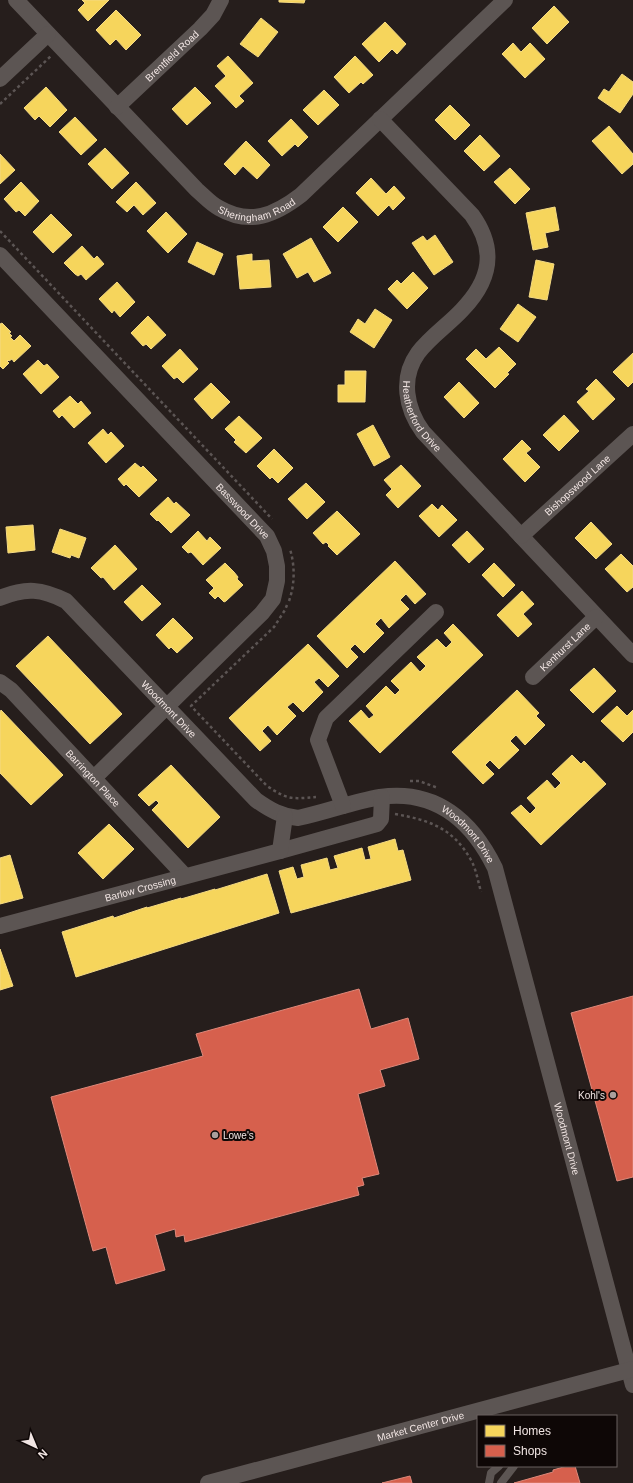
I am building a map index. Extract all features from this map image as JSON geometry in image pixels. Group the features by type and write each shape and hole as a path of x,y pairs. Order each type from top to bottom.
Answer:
{"street":[{"name":"Sheringham Road","path":"16,0 197,190 217,207 226,212 246,217 267,215 286,207 301,195 505,0"},
{"name":"Brentfield Road","path":"118,107 200,29 213,15 222,0"},
{"path":"0,79 48,34"},
{"name":"Heatherford Drive","path":"380,119 472,215 483,232 488,252 488,263 484,278 476,294 462,310 424,345 413,363 407,383 407,394 412,414 423,432 633,655"},
{"name":"Basswood Drive","path":"0,255 252,520 266,536 274,551 278,566 277,581 273,599 262,613 94,778"},
{"name":"Bishopswood Lane","path":"521,536 633,434"},
{"name":"Woodmont Drive","path":"0,598 26,590 40,591 54,595 66,601 168,706 256,800 271,811 285,816 298,818 382,797 410,796 437,804 467,824 487,851 495,868 632,1374"},
{"path":"343,806 318,740 326,718 436,612"},
{"name":"Kenhurst Lane","path":"533,677 596,617"},
{"name":"Barrington Place","path":"0,682 11,690 184,876"},
{"name":"Barlow Crossing","path":"0,926 377,824 381,819 382,797"},
{"path":"280,851 285,816"},
{"name":"Market Center Drive","path":"208,1483 632,1374"}],"lane":[{"path":"489,1483 491,1473 498,1467"},
{"path":"501,1483 513,1467"}],"path":[{"path":"0,104 54,53"},
{"path":"191,706 267,786 279,794 292,799 316,797"},
{"path":"395,814 426,820 437,825 450,834 471,860 481,892"}],"building: Homes":[{"path":"82,0 109,0 88,21 78,10 85,3"},
{"path":"279,0 305,0 304,3 279,2"},
{"path":"554,6 569,22 547,44 532,28"},
{"path":"116,10 141,35 126,50 116,39 110,45 96,30"},
{"path":"261,18 278,32 258,57 240,44"},
{"path":"385,22 406,44 397,54 392,49 379,62 362,44"},
{"path":"513,43 521,52 530,43 545,59 525,78 502,54"},
{"path":"228,56 253,83 239,96 244,101 236,108 215,86 226,76 217,66"},
{"path":"355,56 373,75 363,84 361,82 349,93 334,77"},
{"path":"622,74 633,82 633,94 620,113 598,98 604,89 609,92"},
{"path":"46,87 67,110 50,127 39,116 35,120 24,108"},
{"path":"195,87 211,103 187,125 172,109"},
{"path":"324,90 339,105 318,125 303,110"},
{"path":"450,105 470,125 455,140 435,120"},
{"path":"75,117 97,140 81,155 59,132"},
{"path":"291,119 308,137 298,147 295,144 282,156 268,141"},
{"path":"609,126 633,154 633,164 622,174 592,141"},
{"path":"480,135 500,156 484,171 464,151"},
{"path":"246,141 270,165 257,179 243,166 235,175 224,164"},
{"path":"105,148 129,173 112,189 88,164"},
{"path":"0,154 15,170 0,184"},
{"path":"510,168 530,189 515,204 494,182"},
{"path":"371,178 386,194 394,186 405,198 393,210 389,205 378,216 356,193"},
{"path":"21,182 39,201 25,216 19,210 16,212 4,199"},
{"path":"136,182 156,203 143,215 134,205 127,212 116,202"},
{"path":"343,207 358,222 338,242 323,227"},
{"path":"555,207 559,230 545,233 548,247 533,250 526,213"},
{"path":"166,212 187,234 168,253 147,231"},
{"path":"51,214 72,235 53,253 33,232"},
{"path":"435,235 453,262 434,275 412,243 423,236 427,241"},
{"path":"311,238 331,273 314,282 308,272 297,278 283,254"},
{"path":"197,242 223,254 214,275 188,262"},
{"path":"82,246 94,259 97,256 104,264 86,280 81,274 78,276 75,274 64,263"},
{"path":"252,254 252,261 269,260 271,287 240,289 237,256"},
{"path":"536,260 554,264 547,300 529,297"},
{"path":"413,272 428,288 407,309 388,289 397,280 401,284"},
{"path":"117,282 135,302 120,317 114,310 112,313 99,299"},
{"path":"518,304 536,317 518,342 500,329"},
{"path":"375,309 392,320 374,348 350,332 358,319 365,324"},
{"path":"148,316 166,335 151,349 146,344 143,346 131,333"},
{"path":"2,323 11,332 9,333 12,336 10,337 14,341 20,335 31,346 14,362 12,359 9,361 8,360 7,361 9,363 3,369 0,366 0,324"},
{"path":"499,347 516,364 507,373 509,374 495,388 466,359 476,349 486,359"},
{"path":"180,349 198,369 183,383 177,377 174,379 162,366"},
{"path":"633,353 633,382 628,387 613,372"},
{"path":"38,360 44,366 47,364 59,377 41,394 23,374"},
{"path":"345,371 366,371 365,402 338,402 338,385 345,385"},
{"path":"596,379 615,399 593,420 577,402 589,391 586,389"},
{"path":"459,382 479,403 464,418 444,397"},
{"path":"211,383 230,402 212,419 194,399"},
{"path":"70,396 78,404 81,401 91,413 74,428 62,415 59,418 53,411"},
{"path":"564,415 579,431 559,451 543,435"},
{"path":"239,416 262,438 246,453 234,442 236,440 225,429"},
{"path":"373,425 390,457 374,466 357,434"},
{"path":"103,429 108,435 111,432 124,446 106,463 88,443"},
{"path":"522,440 531,449 526,453 540,467 525,482 503,459"},
{"path":"274,449 293,468 278,483 272,477 270,479 257,466"},
{"path":"135,463 141,468 143,466 157,480 139,497 126,484 124,486 118,479"},
{"path":"401,465 421,486 398,508 386,495 392,489 384,480"},
{"path":"306,483 325,502 307,519 288,499"},
{"path":"168,497 174,504 176,502 190,515 171,533 150,514"},
{"path":"432,504 438,510 442,505 457,520 439,537 419,516"},
{"path":"337,511 360,534 337,555 326,542 323,544 313,533"},
{"path":"591,522 612,544 596,559 575,538"},
{"path":"33,525 35,550 8,553 6,527"},
{"path":"60,529 86,538 79,558 71,555 70,558 52,552"},
{"path":"198,531 207,541 210,537 221,548 203,565 191,552 188,553 182,547"},
{"path":"467,531 484,549 469,563 452,545"},
{"path":"115,545 137,569 114,590 103,577 101,578 91,568"},
{"path":"621,554 633,566 633,587 627,592 605,569"},
{"path":"395,561 426,594 415,604 406,594 400,600 409,609 389,628 381,618 375,624 384,633 364,653 355,644 350,649 358,657 347,668 317,636"},
{"path":"225,563 234,572 238,577 237,579 243,585 224,602 218,596 215,599 209,593 214,588 206,580"},
{"path":"494,563 515,585 503,597 482,575"},
{"path":"142,585 161,604 142,621 124,602"},
{"path":"522,591 534,604 523,614 532,624 518,637 497,615"},
{"path":"173,618 193,638 177,653 171,647 169,649 156,635"},
{"path":"453,624 483,655 380,753 349,721 361,710 369,719 374,715 366,706 386,686 395,695 400,690 391,681 411,662 420,672 426,666 417,657 437,639 446,648 452,642 444,633"},
{"path":"48,636 122,714 90,744 16,666"},
{"path":"308,644 339,676 328,687 319,678 314,682 323,692 303,712 293,702 287,707 296,716 277,735 268,725 262,731 271,741 260,751 229,718"},
{"path":"594,668 616,691 593,713 570,690"},
{"path":"517,690 539,713 536,716 545,725 525,745 516,735 510,741 519,750 499,769 490,760 485,765 494,774 483,784 452,752"},
{"path":"617,706 627,716 633,710 633,732 623,742 601,721"},
{"path":"1,710 63,775 31,805 0,773"},
{"path":"572,755 581,764 584,761 606,784 541,845 511,813 521,805 530,814 536,808 527,798 547,780 555,789 561,783 552,774"},
{"path":"171,765 220,817 188,848 152,810 159,803 156,800 149,806 138,795"},
{"path":"109,824 134,849 103,879 78,853"},
{"path":"395,839 398,851 403,850 411,880 291,913 279,871 293,867 297,879 304,877 301,865 327,858 330,870 338,868 334,856 362,848 365,860 371,859 368,847"},
{"path":"10,855 23,898 0,904 0,858"},
{"path":"267,874 279,913 76,977 62,932 113,916 114,918 147,907 215,890"},
{"path":"0,949 13,986 0,990"}],"building: Shops":[{"name":"Lowe's","path":"359,989 371,1029 408,1018 419,1059 380,1070 385,1086 358,1094 379,1174 362,1178 364,1185 357,1187 359,1195 185,1242 184,1235 176,1237 175,1229 155,1235 165,1270 116,1284 106,1247 93,1251 51,1097 203,1056 196,1034"},
{"name":"Kohl's","path":"633,996 633,1177 617,1181 571,1013"},
{"path":"564,1467 575,1467 580,1483 514,1483 553,1472 553,1470"},
{"path":"410,1476 412,1483 382,1483"}],"place":[{"name":"Kohl's","path":"613,1095"},
{"name":"Lowe's","path":"215,1135"}]}
